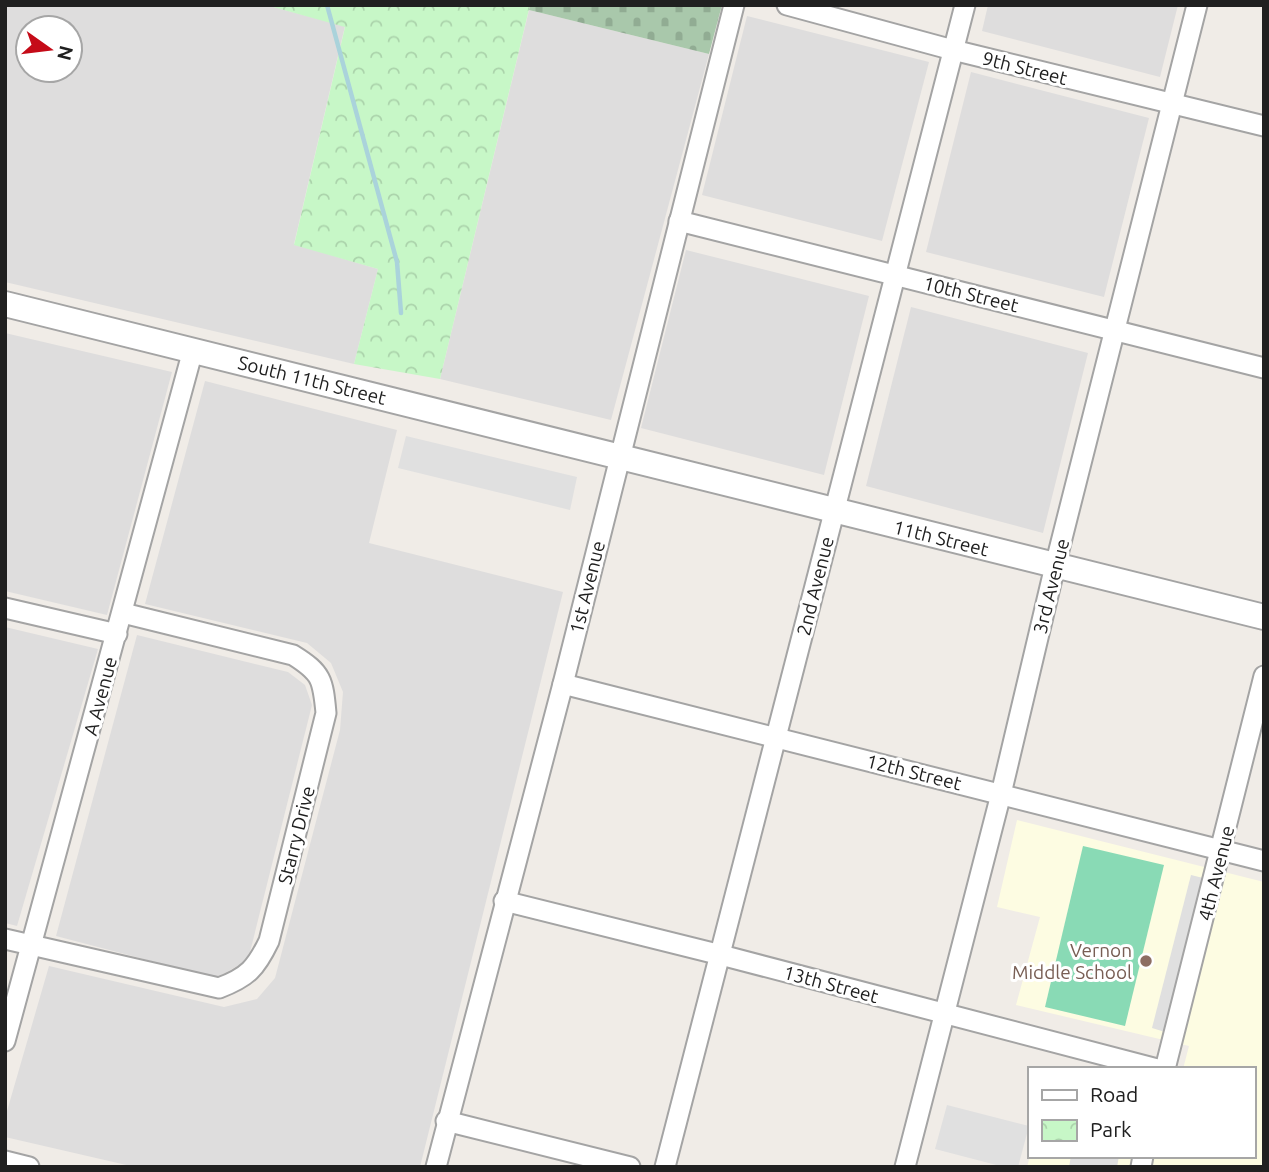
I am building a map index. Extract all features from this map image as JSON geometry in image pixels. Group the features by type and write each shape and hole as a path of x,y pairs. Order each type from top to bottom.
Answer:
{"street":[{"name":"1st Avenue","path":"436,1167 563,684 734,5"},
{"name":"9th Street","path":"787,5 953,50 1264,127"},
{"name":"2nd Avenue","path":"665,1167 965,5"},
{"name":"3rd Avenue","path":"905,1167 1001,794 1055,566 1197,5"},
{"name":"10th Street","path":"679,221 1264,368"},
{"name":"South 11th Street","path":"5,304 619,458"},
{"name":"A Avenue","path":"5,1041 192,350"},
{"name":"11th Street","path":"619,458 1264,617"},
{"path":"5,608 117,634"},
{"name":"Starry Drive","path":"5,939 219,988 241,980 257,965 269,941 326,713 324,686 313,667 293,656 122,613"},
{"name":"4th Avenue","path":"1166,1067 1264,677"},
{"name":"12th Street","path":"563,684 1264,860"},
{"name":"13th Street","path":"504,901 1149,1067"},
{"path":"446,1121 630,1167"},
{"path":"5,1161 29,1167"}],"shaded area":[{"path":"5,5 266,5 345,26 294,244 378,269 354,364 5,282"},
{"path":"988,5 1178,5 1160,77 982,31"},
{"path":"529,10 709,54 611,420 440,379"},
{"path":"747,16 929,62 882,241 702,195"},
{"path":"971,72 1149,118 1104,297 926,252"},
{"path":"686,250 869,296 824,475 641,428"},
{"path":"911,307 1088,353 1043,533 866,486"},
{"path":"5,333 172,372 107,615 5,591"},
{"path":"205,381 397,430 369,543 563,592 420,1167 135,1167 5,1137 5,1118 49,966 224,1007 257,999 275,978 340,730 343,692 331,663 307,643 145,604"},
{"path":"406,436 577,477 570,510 398,468"},
{"path":"5,627 98,649 17,926 5,923"},
{"path":"137,635 288,672 305,685 312,705 248,960 216,978 56,936"},
{"name":"Vernon Middle School","path":"1017,820 1264,882 1264,1167 1027,1167 1029,1158 1255,1158 1255,1067 1184,1067 1189,1046 1016,1005 1040,917 997,907"},
{"path":"1191,875 1203,878 1165,1032 1152,1028"},
{"path":"947,1105 1028,1126 1018,1167 1004,1167 935,1149"},
{"path":"1071,1158 1119,1158 1117,1167 1069,1167"}],"green space":[{"path":"266,5 530,5 440,379 354,364 378,269 294,245 345,27"},
{"path":"530,5 722,5 709,54 529,10"},
{"path":"1083,846 1164,865 1125,1026 1045,1007"}],"waterway":[{"path":"327,5 397,262 401,313"}],"place":[{"name":"Vernon Middle School","path":"1146,961"}]}
